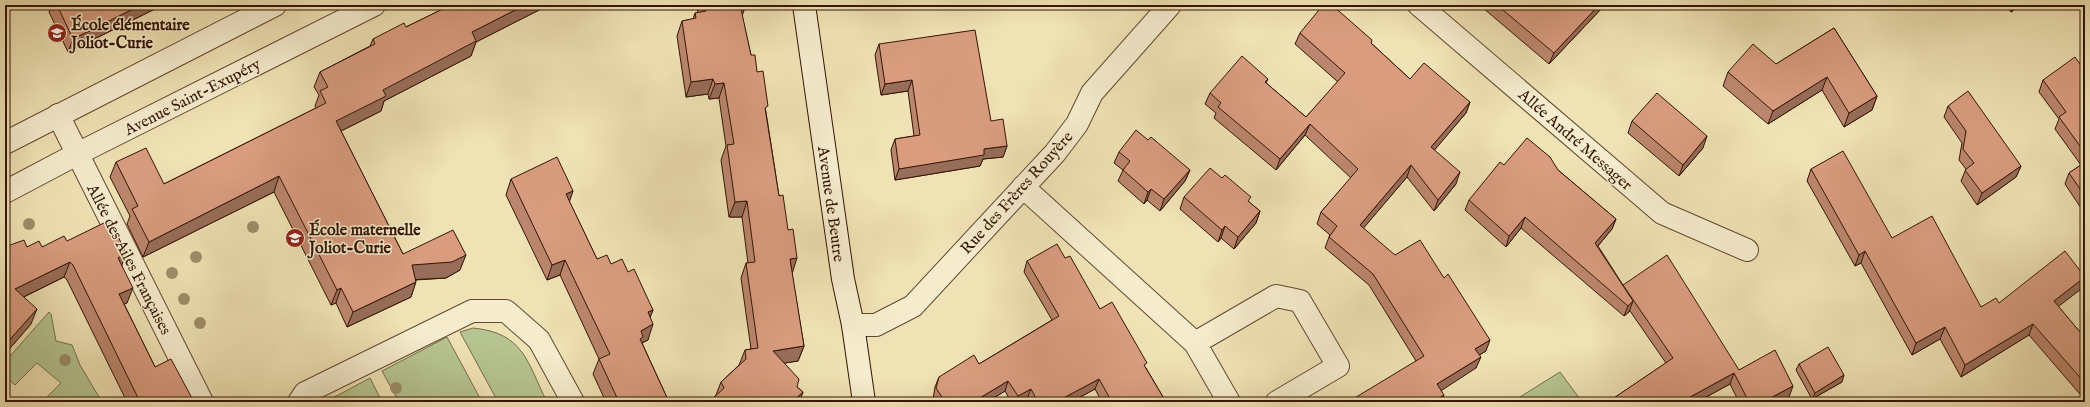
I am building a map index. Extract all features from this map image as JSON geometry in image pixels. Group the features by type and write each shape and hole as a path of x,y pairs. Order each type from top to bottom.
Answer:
{"street":[{"path":"5,143 276,5"},
{"name":"Avenue Saint-Exupéry","path":"7,186 77,154 374,5"},
{"name":"Avenue de Beutre","path":"804,5 843,279 864,402"},
{"name":"Rue des Frères Rouyère","path":"852,325 876,325 913,306 1055,153 1077,124 1092,93 1170,5"},
{"name":"Allée André Messager","path":"1419,5 1662,213 1747,250"},
{"name":"Allée des Ailes Françaises","path":"58,115 202,402"},
{"path":"1023,187 1195,343 1229,402"},
{"path":"1195,343 1276,296 1300,301 1338,366 1277,402"},
{"path":"299,402 305,393 472,311 506,311 539,340 573,402"}],"green space":[{"path":"49,312 51,314 56,341 72,345 80,365 102,402 42,402 61,383 37,363 15,385 5,376 5,362"},
{"path":"473,328 490,331 503,336 514,343 528,362 547,402 498,402 460,332"},
{"path":"447,337 482,402 399,402 382,371"},
{"path":"1560,372 1582,402 1512,402"},
{"path":"370,378 382,402 325,402"}],"building":[{"path":"57,5 141,5 73,39"},
{"path":"451,5 525,5 472,32 476,41 383,90 386,96 336,121 403,254 453,230 466,255 452,262 412,265 416,282 353,312 341,288 337,290 279,176 149,242 132,209 138,206 116,162 146,148 164,184 326,103 320,91 328,87 320,72 375,44 373,39 404,23 406,27"},
{"path":"705,5 744,5 745,8 741,9 751,55 755,55 757,72 763,71 768,106 765,108 779,196 783,195 788,230 793,229 797,258 790,259 804,346 773,351 799,379 797,387 803,392 792,402 709,402 724,388 721,382 746,359 745,350 758,348 746,263 755,262 747,201 735,202 727,145 734,144 724,83 715,84 713,79 691,82 682,21 696,18 695,13 706,11"},
{"path":"1323,5 1332,5 1372,40 1371,43 1410,79 1424,63 1470,102 1431,147 1460,172 1438,200 1411,165 1360,225 1395,255 1420,240 1444,278 1448,274 1490,340 1475,349 1481,357 1437,384 1444,395 1432,402 1348,402 1424,356 1373,274 1329,237 1337,226 1321,212 1358,169 1310,124 1280,159 1218,107 1221,103 1210,93 1242,56 1268,79 1265,82 1306,117 1345,73 1300,33"},
{"path":"1497,5 1599,5 1554,53"},
{"path":"1834,28 1877,96 1849,113 1827,77 1773,111 1728,72 1753,44 1776,64"},
{"path":"975,30 991,121 1003,119 1007,146 984,149 984,155 899,169 895,139 920,135 912,80 885,84 879,44"},
{"path":"2075,57 2085,71 2085,153 2059,117 2066,112 2043,80"},
{"path":"1968,91 2021,166 1982,193 1965,170 1974,163 1963,149 1966,131 1948,106"},
{"path":"1657,93 1707,136 1683,165 1632,121"},
{"path":"1136,130 1148,140 1151,137 1190,170 1164,199 1151,189 1148,192 1123,170 1130,161 1119,152"},
{"path":"1527,138 1550,157 1558,170 1616,219 1595,243 1633,301 1628,306 1525,217 1509,236 1469,200 1500,162 1504,165"},
{"path":"1843,151 1892,238 1932,216 1981,307 1996,298 1999,303 2065,251 2085,277 2054,301 2085,338 2085,383 2033,324 1965,365 1945,327 1916,343 1865,251 1859,255 1811,169"},
{"path":"557,157 573,191 566,194 597,259 607,255 611,264 622,259 628,272 634,269 653,310 648,312 653,324 641,331 643,337 640,339 669,402 619,402 599,359 610,354 565,260 552,265 511,179"},
{"path":"2085,162 2085,196 2069,173"},
{"path":"1210,168 1222,178 1225,175 1251,197 1248,201 1260,211 1238,237 1225,226 1222,230 1184,197"},
{"path":"110,220 126,253 118,258 133,288 119,294 155,367 171,359 194,402 140,402 73,265 70,262 15,289 37,309 5,345 5,247 24,240 27,247 39,241 42,247 64,236 67,241"},
{"path":"1057,244 1065,258 1070,256 1100,309 1112,302 1147,363 1144,365 1166,402 1112,402 1099,379 1056,402 1038,402 1031,389 1018,396 1008,381 973,402 945,402 936,388 939,377 974,355 979,364 1059,316 1027,261"},
{"path":"1667,255 1739,370 1775,350 1793,386 1763,402 1749,402 1734,373 1681,402 1608,402 1673,358 1623,285"},
{"path":"1828,347 1844,375 1815,393 1799,364"}],"place":[{"name":"École élémentaire Joliot-Curie","path":"57,33"},
{"name":"École maternelle Joliot-Curie","path":"295,238"}]}
